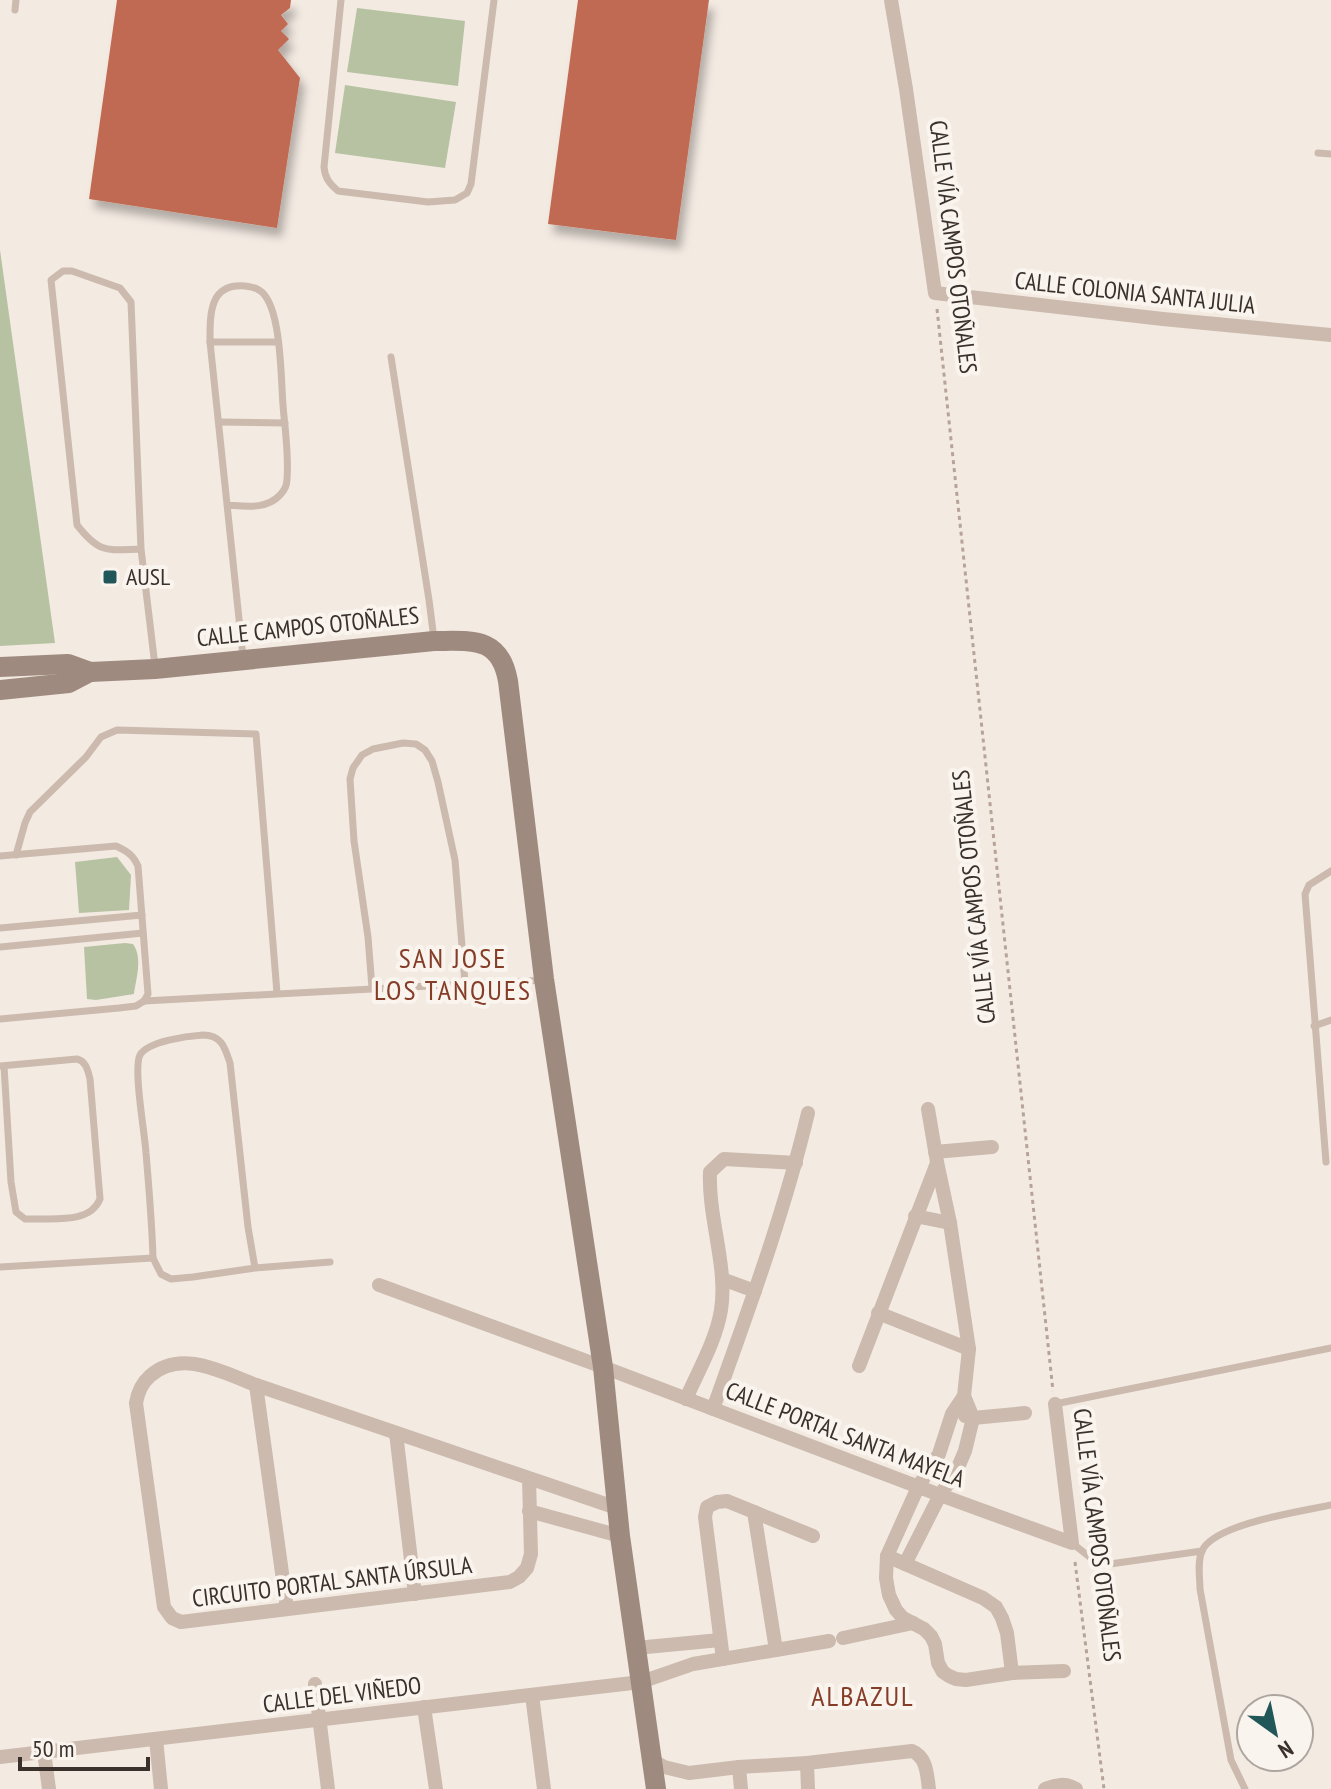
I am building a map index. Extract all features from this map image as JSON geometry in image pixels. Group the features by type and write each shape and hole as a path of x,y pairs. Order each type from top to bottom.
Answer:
{"street":[{"name":"CALLE VÍA CAMPOS OTOÑALES","path":"891,0 935,293"},
{"name":"CALLE COLONIA SANTA JULIA","path":"935,293 1331,335"},
{"name":"CALLE CAMPOS OTOÑALES","path":"0,667 68,664 90,672 155,669 434,641 467,641 495,650 502,658 508,681 544,979"},
{"name":"CALLE CAMPOS OTOÑALES","path":"0,690 69,683 90,672"},
{"path":"544,979 603,1367 620,1536 656,1789"},
{"path":"928,1109 950,1223 969,1349 964,1396 952,1414 939,1454 918,1487 887,1556 889,1595 903,1618 931,1636 938,1663 949,1676 966,1680 1012,1673 1064,1671"},
{"path":"713,1409 755,1291 796,1163 808,1113"},
{"path":"936,1157 992,1147"},
{"path":"859,1366 936,1157"},
{"path":"686,1399 721,1311 722,1279 712,1217 710,1172 724,1159 796,1163"},
{"path":"915,1216 950,1223"},
{"path":"722,1279 755,1291"},
{"name":"CALLE PORTAL SANTA MAYELA","path":"379,1285 1072,1543"},
{"path":"878,1313 969,1349"},
{"name":"CIRCUITO PORTAL SANTA ÚRSULA","path":"529,1478 531,1554 527,1568 510,1582 181,1622 168,1613 162,1598 136,1403 141,1385 157,1370 180,1363 212,1368 617,1508"},
{"path":"256,1385 287,1609"},
{"path":"905,1564 965,1451 973,1418 964,1396"},
{"name":"CALLE VÍA CAMPOS OTOÑALES","path":"1055,1404 1072,1543"},
{"path":"952,1414 973,1418 1025,1413"},
{"path":"396,1433 415,1594"},
{"path":"723,1659 705,1517 707,1507 727,1501 813,1536"},
{"path":"529,1511 620,1536"},
{"path":"754,1512 776,1650"},
{"path":"887,1556 983,1598 996,1607 1007,1633 1012,1673"},
{"name":"CALLE DEL VIÑEDO","path":"0,1757 641,1682 693,1664 836,1640 913,1623"},
{"path":"636,1648 720,1640"},
{"path":"315,1684 328,1789"},
{"path":"532,1695 544,1789"},
{"path":"424,1707 436,1789"},
{"path":"156,1739 161,1789"},
{"path":"653,1761 689,1773 912,1751 920,1755 925,1765 929,1789"},
{"path":"44,1752 49,1789"},
{"path":"807,1763 808,1789"},
{"path":"739,1767 741,1789"},
{"path":"1045,1789 1061,1784 1076,1789"}],"lane":[{"path":"15,10 16,0"},
{"path":"341,0 325,177 338,191 428,202 455,200 467,193 471,184 494,0"},
{"path":"1318,153 1331,154"},
{"path":"141,549 106,550 90,541 77,525 51,280 63,271 72,271 120,288 131,302 141,549 155,669"},
{"path":"227,505 258,506 270,502 279,496 287,478 278,342 271,306 262,292 240,285 225,287 215,298 210,342 243,659"},
{"path":"210,342 278,342"},
{"path":"391,357 434,641"},
{"path":"219,422 285,423"},
{"path":"16,855 30,812 86,757 101,737 117,730 256,734 277,993"},
{"path":"372,988 354,841 350,779 362,755 373,749 403,743 416,744 425,750 438,782 455,860 465,983"},
{"path":"0,856 116,846 128,851 138,866 148,994 136,1006 0,1019"},
{"path":"1326,1162 1305,894 1309,885 1331,871"},
{"path":"0,928 142,915"},
{"path":"0,947 143,933"},
{"path":"144,1001 544,979"},
{"path":"1314,1026 1331,1020"},
{"path":"255,1268 230,1063 223,1042 206,1035 155,1044 144,1050 137,1064 153,1258 161,1274 171,1279 330,1262"},
{"path":"77,1059 84,1063 90,1079 100,1199 90,1213 25,1219 16,1212 2,1066 77,1059"},
{"path":"0,1183 11,1182"},
{"path":"0,1267 153,1258"},
{"path":"1055,1404 1331,1348"},
{"path":"1245,1789 1231,1760 1200,1589 1202,1551 1223,1532 1242,1525 1331,1505"},
{"path":"1072,1543 1096,1562 1110,1564 1202,1551"}],"path":[{"name":"CALLE VÍA CAMPOS OTOÑALES","path":"935,293 1055,1404"},
{"name":"CALLE VÍA CAMPOS OTOÑALES","path":"1072,1543 1104,1789"}],"green space":[{"path":"357,8 465,21 458,86 347,72"},
{"path":"345,85 456,102 445,168 335,153"},
{"path":"0,250 55,643 0,646"},
{"path":"117,857 131,875 129,910 79,913 75,862"},
{"path":"133,944 138,956 134,994 87,999 84,947"}],"building":[{"path":"117,0 291,0 290,8 281,15 288,24 281,31 289,39 278,50 300,78 277,228 89,199"},
{"path":"578,0 709,0 676,240 548,224"}],"place":[{"name":"AUSL","path":"110,577"}],"district":[{"name":"SAN JOSE LOS TANQUES","path":"453,974"},
{"name":"ALBAZUL","path":"863,1696"}]}
